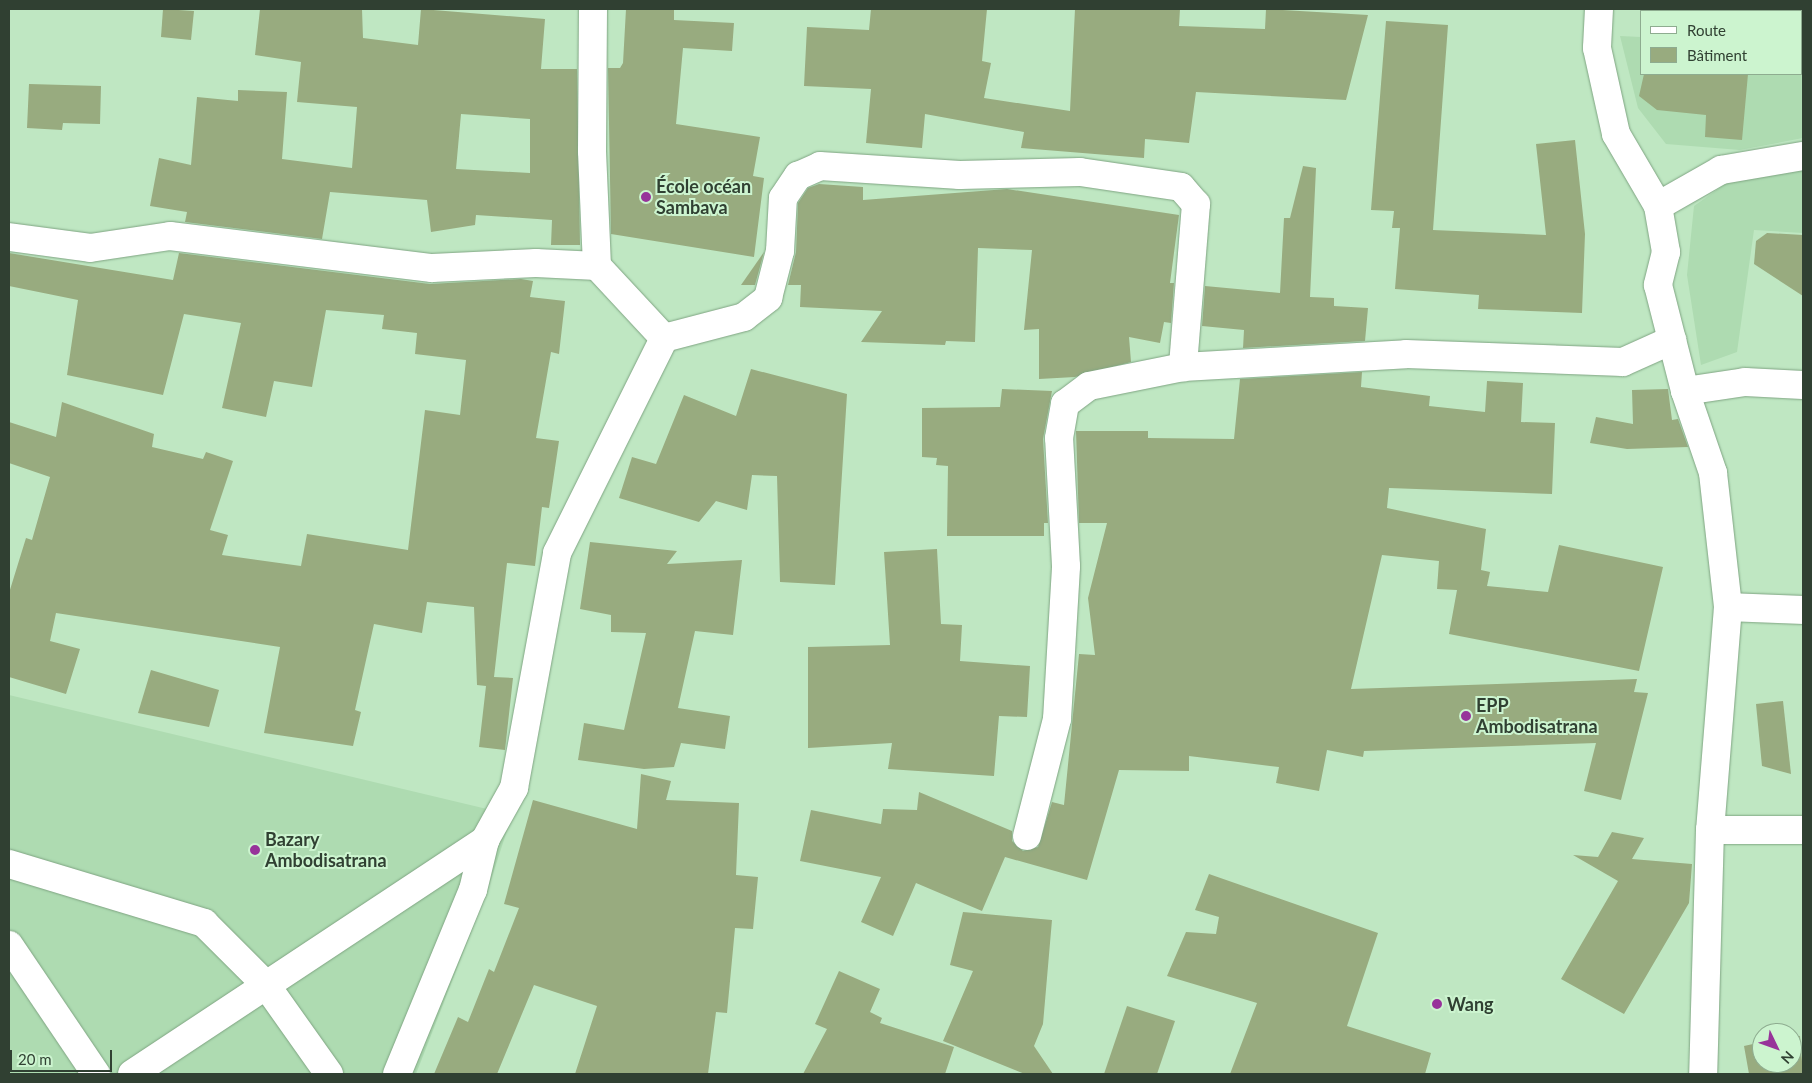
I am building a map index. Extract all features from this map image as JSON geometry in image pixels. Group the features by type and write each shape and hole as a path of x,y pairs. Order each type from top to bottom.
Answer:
{"street":[{"path":"593,9 592,151 598,266 664,338"},
{"path":"1599,9 1597,48 1616,134 1658,206 1666,252 1658,285 1685,390 1714,473 1728,607 1710,830 1703,1074"},
{"path":"1658,206 1721,170 1803,156"},
{"path":"398,1074 472,890 485,840 514,788 557,553 664,338 744,317 768,298 780,251 783,198 798,176 820,166 960,175 1080,172 1181,187 1196,204 1184,366"},
{"path":"9,237 90,248 170,236 432,268 536,263 598,266"},
{"path":"1027,836 1057,719 1066,566 1059,438 1065,404 1089,386 1184,366 1406,354 1623,362 1672,340"},
{"path":"1685,390 1745,382 1803,385"},
{"path":"1728,607 1803,610"},
{"path":"1710,830 1803,830"},
{"path":"132,1074 485,840"},
{"path":"9,864 204,923 266,984 330,1074"},
{"path":"9,945 96,1074"}],"shaded area":[{"path":"1803,11 1803,138 1740,150 1666,144 1638,108 1620,36 1640,37 1640,75 1802,75"},
{"path":"1803,163 1803,233 1754,230 1737,352 1701,365 1687,275 1694,206 1741,173"},
{"name":"Bazary Ambodisatrana","path":"9,695 512,815 489,886 416,1074 9,1074"}],"building":[{"path":"163,9 194,11 191,40 161,37"},
{"path":"260,9 362,9 363,38 418,45 421,9 545,19 541,69 577,69 580,245 551,245 552,220 476,215 475,225 431,232 427,200 330,192 322,239 185,222 187,212 150,206 159,158 191,165 197,97 238,101 238,90 287,92 282,159 352,168 357,107 297,102 301,62 255,55","holes":["461,114 530,119 530,173 456,169"]},
{"path":"626,9 674,9 674,20 734,23 732,51 683,48 676,124 760,137 753,176 764,178 754,257 611,234 608,68 620,68 623,63"},
{"path":"871,9 987,9 982,61 991,63 984,98 1070,111 1075,9 1180,9 1179,26 1265,29 1266,9 1368,15 1346,100 1196,92 1189,143 1145,139 1144,158 1021,148 1024,132 925,114 922,148 866,143 871,89 804,86 807,27 869,30"},
{"path":"1386,21 1448,25 1433,230 1546,235 1536,144 1575,140 1585,234 1582,313 1478,309 1479,295 1395,289 1400,228 1392,228 1394,211 1371,210"},
{"path":"1644,75 1748,75 1742,140 1705,137 1706,115 1657,110 1639,96"},
{"path":"29,84 101,86 100,124 63,123 62,130 27,128"},
{"path":"1303,166 1316,168 1310,297 1334,298 1334,306 1368,308 1365,341 1243,348 1244,330 1202,326 1205,286 1280,293 1284,218 1290,218"},
{"path":"819,184 863,187 863,200 1007,189 1179,215 1170,283 1174,283 1171,323 1164,322 1160,343 1129,337 1131,362 1075,377 1039,379 1039,329 1024,330 1032,250 978,248 975,342 946,341 945,345 861,342 882,311 800,307 801,285 788,285 796,252 798,203 808,188"},
{"path":"1767,233 1803,235 1803,296 1754,264 1756,241"},
{"path":"764,252 755,285 741,285"},
{"path":"9,253 173,280 179,253 430,284 521,279 533,281 530,297 565,301 559,354 551,352 536,438 559,441 549,508 542,507 535,566 507,563 494,677 513,678 505,750 479,747 486,686 477,685 474,607 427,602 422,633 374,624 355,710 361,712 353,746 264,733 280,647 56,613 50,641 80,649 66,694 9,677 9,593 26,538 32,540 50,477 9,463 9,422 56,437 62,402 154,434 152,447 203,459 206,452 233,461 210,530 228,535 222,555 301,566 307,534 408,550 425,410 460,415 466,360 415,354 417,333 382,329 384,315 326,310 312,387 274,381 266,417 222,408 241,323 184,314 163,395 67,375 78,300 9,286"},
{"path":"751,369 847,394 835,585 780,582 777,476 752,475 747,510 716,501 699,522 619,498 632,457 656,464 684,395 736,416"},
{"path":"1362,372 1361,387 1430,396 1429,406 1485,412 1487,381 1523,383 1521,422 1555,423 1552,494 1389,488 1387,508 1486,529 1481,570 1490,572 1487,586 1548,592 1559,545 1663,567 1639,671 1449,634 1457,590 1437,589 1439,561 1382,555 1351,689 1637,679 1634,692 1648,693 1621,800 1584,791 1596,743 1364,751 1363,757 1327,750 1319,791 1276,783 1279,767 1189,756 1189,771 1119,770 1087,880 1005,857 982,911 916,883 893,936 861,922 881,877 800,861 811,810 881,824 883,809 917,810 919,792 1012,831 1012,841 1023,851 1038,847 1052,802 1064,805 1079,654 1095,655 1088,598 1107,523 1079,523 1076,431 1148,431 1148,438 1234,439 1240,379"},
{"path":"1002,389 1052,391 1043,439 1048,523 1044,523 1044,536 947,536 948,466 936,465 937,458 922,457 922,408 1000,407"},
{"path":"1668,389 1672,420 1678,419 1688,447 1627,449 1590,443 1596,417 1633,424 1632,390"},
{"path":"590,542 677,551 667,564 742,560 733,635 695,631 678,708 730,716 725,749 681,743 674,767 644,769 578,760 584,723 624,730 646,633 611,632 611,615 580,609"},
{"path":"937,549 941,624 962,625 960,661 1030,666 1027,717 999,716 994,776 888,769 892,743 808,748 808,647 890,645 884,552"},
{"path":"151,670 219,690 209,727 138,713"},
{"path":"1783,701 1791,774 1762,766 1756,704"},
{"path":"641,774 671,781 666,800 739,803 736,875 758,877 753,929 735,928 727,1013 716,1012 708,1074 575,1074 597,1006 534,985 497,1074 434,1074 458,1017 468,1022 489,969 494,972 519,908 504,904 533,800 637,829"},
{"path":"1612,832 1644,838 1632,859 1692,864 1689,903 1624,1014 1561,979 1618,881 1573,855 1598,857"},
{"path":"1209,874 1378,933 1347,1026 1431,1053 1425,1074 1230,1074 1257,1003 1167,976 1186,932 1216,934 1219,917 1195,910"},
{"path":"963,912 1052,920 1043,1024 1034,1046 1053,1074 1025,1074 943,1041 973,971 950,965"},
{"path":"839,971 880,989 870,1012 882,1018 880,1023 954,1047 945,1074 803,1074 827,1029 815,1024"},
{"path":"1127,1006 1175,1021 1157,1074 1104,1074"},
{"path":"1752,1044 1752,1073 1802,1073 1802,1061 1803,1074 1749,1074 1744,1046"}],"place":[{"name":"École océan Sambava","path":"646,197"},
{"name":"EPP Ambodisatrana","path":"1466,716"},
{"name":"Bazary Ambodisatrana","path":"255,850"},
{"name":"Wang","path":"1437,1004"}]}
